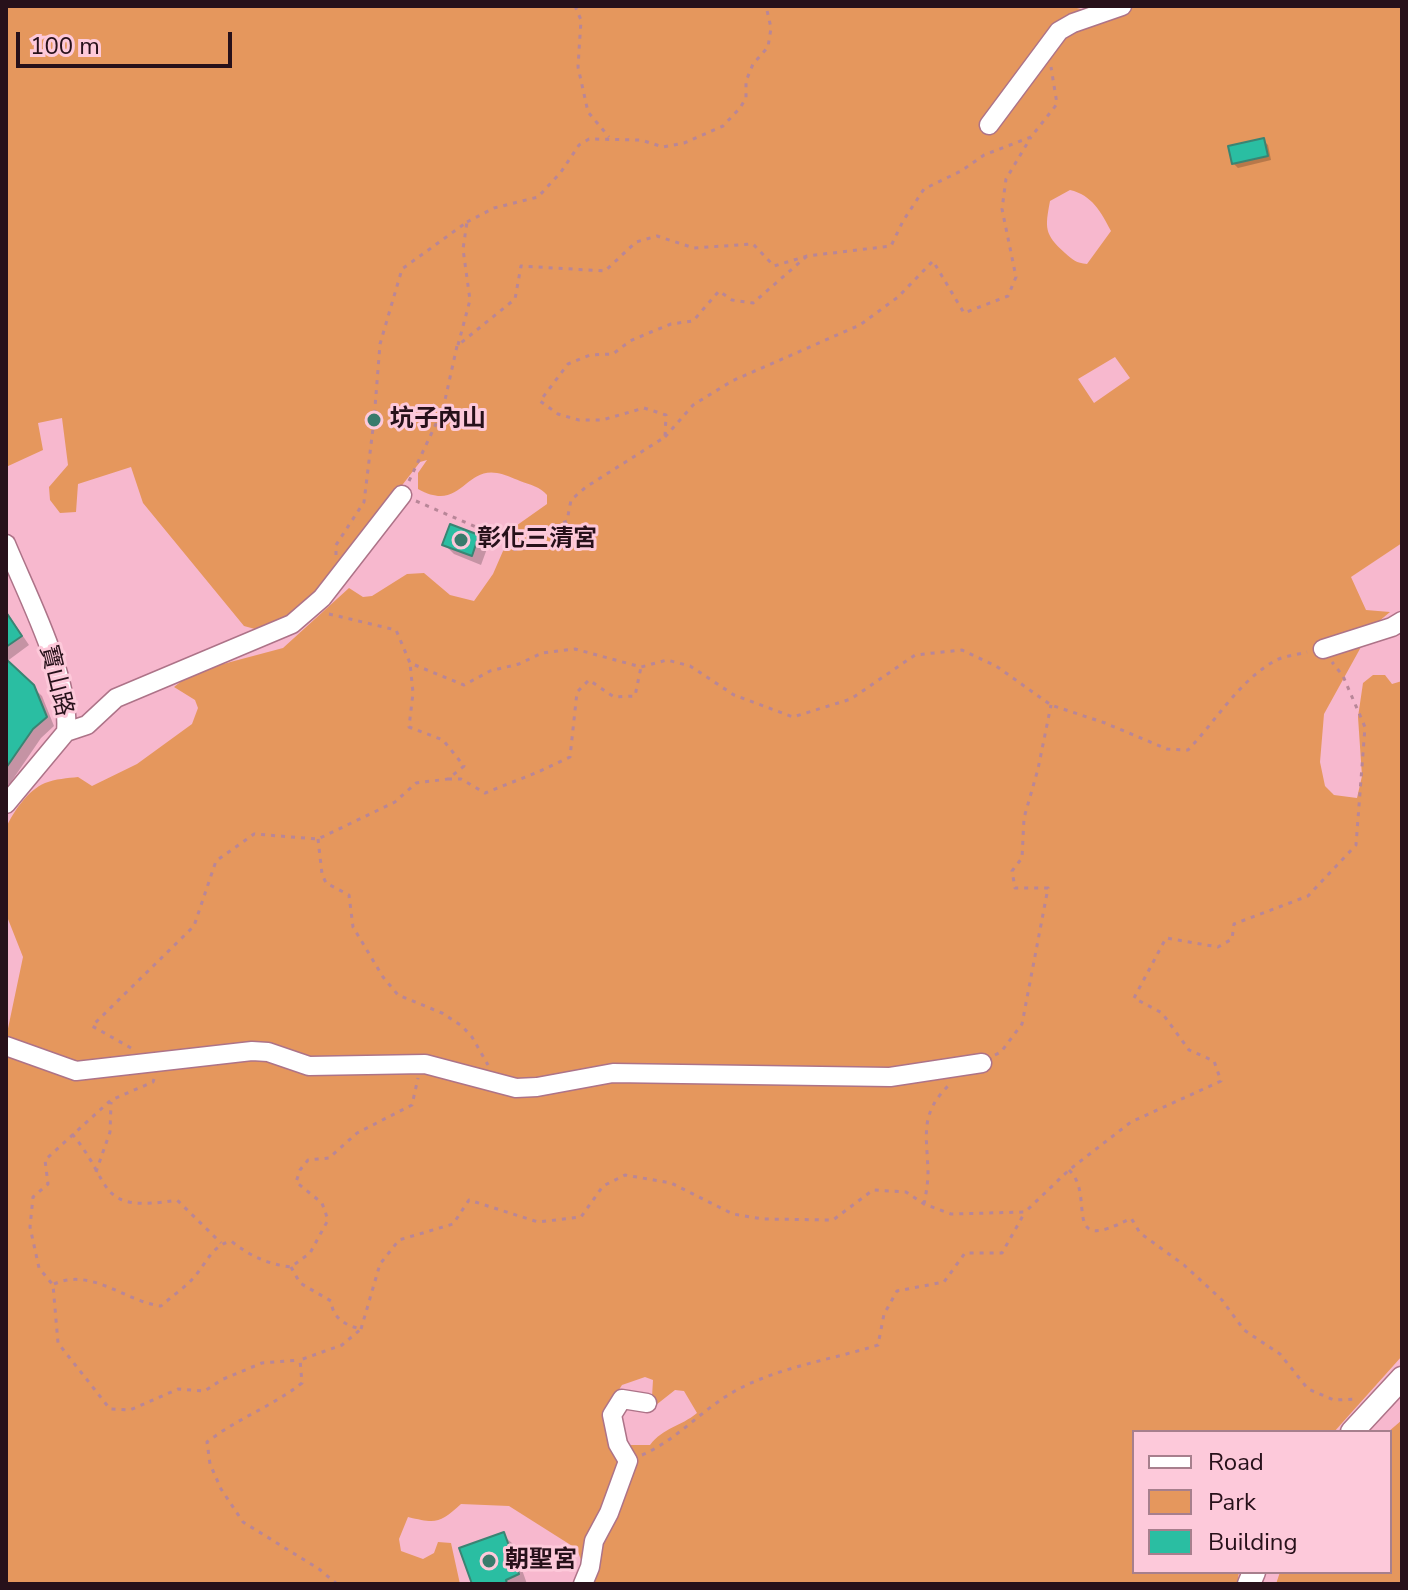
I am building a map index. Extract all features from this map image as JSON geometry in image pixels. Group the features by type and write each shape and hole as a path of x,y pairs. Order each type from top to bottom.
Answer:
{"main road":[{"path":"1354,1430 1402,1378"}],"street":[{"path":"989,125 1059,31 1122,6"},
{"path":"66,732 87,725 116,698 292,624 328,591 402,495"},
{"name":"寶山路","path":"6,544 54,662 68,717 66,732 6,804"},
{"path":"1323,649 1402,621"},
{"path":"6,1046 76,1071 252,1051 268,1052 309,1066 425,1064 516,1088 613,1073 890,1077 974,1065"},
{"path":"583,1584 590,1567 594,1541 609,1513 628,1461 618,1444 612,1415 622,1399 647,1403"}],"path":[{"path":"575,6 581,20 578,67 588,112 609,137"},
{"path":"448,779 464,766 443,740 409,727 413,693 410,663 396,630 324,613 336,545 364,502 380,344 402,269 467,222 494,208 538,197 561,172 579,145 589,139 641,140 663,147 684,143 723,126 746,98 746,81 753,64 768,47 771,28 766,6"},
{"path":"467,222 463,249 470,300 443,409 402,495 483,530 509,550 531,548 546,530 567,521 571,500 586,487 665,437 693,405 732,381 860,325 898,297 933,261 964,313 1008,296 1016,277 1002,209 1006,179 1031,137 1057,104 1047,44"},
{"path":"457,346 515,299 521,266 605,271 636,242 657,236 694,248 753,244 774,266 807,256 891,246 924,189 961,171 984,155 1031,137"},
{"path":"665,437 666,415 644,408 602,420 579,420 558,414 540,401 568,364 590,355 613,354 630,341 651,332 671,324 693,321 719,291 732,300 753,303 807,256"},
{"path":"410,663 464,685 490,671 519,664 542,653 575,649 641,667 667,660 690,666 734,695 793,717 851,699 915,655 962,650 996,666 1051,705 1167,749 1188,750 1248,681 1273,661 1323,649 1343,676 1365,727 1356,845 1308,896 1234,924 1232,939 1218,947 1166,938 1134,998 1162,1013 1189,1050 1214,1061 1221,1081 1131,1122 1069,1170 1025,1212 1002,1253 965,1253 944,1282 897,1291 884,1314 878,1345 785,1371 736,1391 699,1415 662,1446 628,1461"},
{"path":"132,1048 92,1026 194,926 216,861 254,834 318,839 395,802 416,783 461,779 485,793 538,772 570,757 577,692 589,680 614,697 635,696 641,667"},
{"path":"924,1204 929,1175 926,1119 939,1096 974,1065 1001,1052 1022,1024 1048,888 1015,888 1012,871 1022,858 1024,818 1051,705"},
{"path":"318,839 326,883 349,895 353,927 383,977 398,995 442,1013 462,1026 489,1066"},
{"path":"158,1063 153,1082 111,1100 45,1160 48,1184 33,1197 30,1227 39,1268 53,1285 58,1343 110,1409 130,1410 178,1389 205,1391 221,1380 262,1363 300,1360 342,1345 361,1329 380,1264 399,1240 453,1224 469,1200 538,1222 581,1217 603,1186 625,1175 671,1183 733,1214 763,1219 833,1220 873,1190 906,1192 924,1204 951,1214 1025,1212"},
{"path":"53,1285 63,1280 96,1282 129,1294 144,1304 161,1306 194,1276 208,1255 221,1243 231,1241 245,1253 270,1264 291,1267 310,1253 328,1220 322,1203 296,1182 300,1170 308,1160 329,1158 357,1133 412,1105 425,1064"},
{"path":"96,1172 110,1132 111,1100"},
{"path":"72,1134 108,1192 132,1204 177,1200 221,1243"},
{"path":"1069,1170 1077,1177 1082,1214 1088,1228 1108,1230 1131,1218 1140,1233 1184,1265 1222,1300 1244,1330 1280,1354 1308,1389 1334,1400 1360,1399 1378,1404"},
{"path":"291,1267 300,1283 331,1301 332,1312 345,1325 361,1329"},
{"path":"300,1360 302,1383 281,1400 251,1412 207,1442 210,1464 221,1489 243,1522 319,1569 337,1584"}],"green space":[{"path":"6,6 1069,6 1104,15 1122,6 1402,6 1402,543 1351,577 1366,610 1390,612 1372,627 1324,714 1320,762 1325,786 1334,795 1357,798 1362,776 1358,717 1363,683 1373,675 1385,675 1392,684 1402,681 1402,1356 1336,1430 1132,1430 1132,1574 1239,1574 1237,1584 581,1584 585,1571 577,1549 509,1506 461,1504 438,1520 408,1517 399,1539 401,1551 423,1559 434,1553 438,1542 451,1543 460,1584 6,1584 6,1038 23,957 6,914 6,828 9,822 27,796 45,783 78,777 92,786 137,764 192,724 198,708 195,700 174,687 193,672 283,648 349,588 363,597 372,596 407,574 424,573 450,595 474,601 493,574 513,528 547,504 547,495 535,486 497,473 477,476 453,493 432,495 418,489 418,473 427,460 420,462 309,606 262,631 244,626 143,503 131,467 78,484 76,512 60,513 50,500 49,487 68,465 62,418 38,423 43,450 6,467","holes":["1228,146 1268,156 1232,164","1070,190 1090,200 1111,231 1087,264 1070,258 1048,230 1050,201","1115,357 1130,378 1094,403 1078,379","645,1377 653,1380 652,1397 656,1405 675,1390 684,1391 697,1413 661,1434 650,1445 626,1445 613,1399 622,1385"]},
{"path":"1402,1420 1402,1584 1276,1584 1279,1574 1392,1574 1390,1430"}],"building":[{"path":"1264,138 1268,156 1232,164 1228,146"},
{"name":"彰化三清宮","path":"450,524 479,535 472,556 442,545"},
{"path":"6,612 22,636 6,647"},
{"path":"6,659 34,685 47,717 33,729 6,768"},
{"name":"朝聖宮","path":"504,1532 519,1574 506,1580 507,1584 472,1584 459,1548"}],"place":[{"name":"坑子內山","path":"374,420"},
{"name":"彰化三清宮","path":"461,540"},
{"name":"朝聖宮","path":"489,1561"}]}
